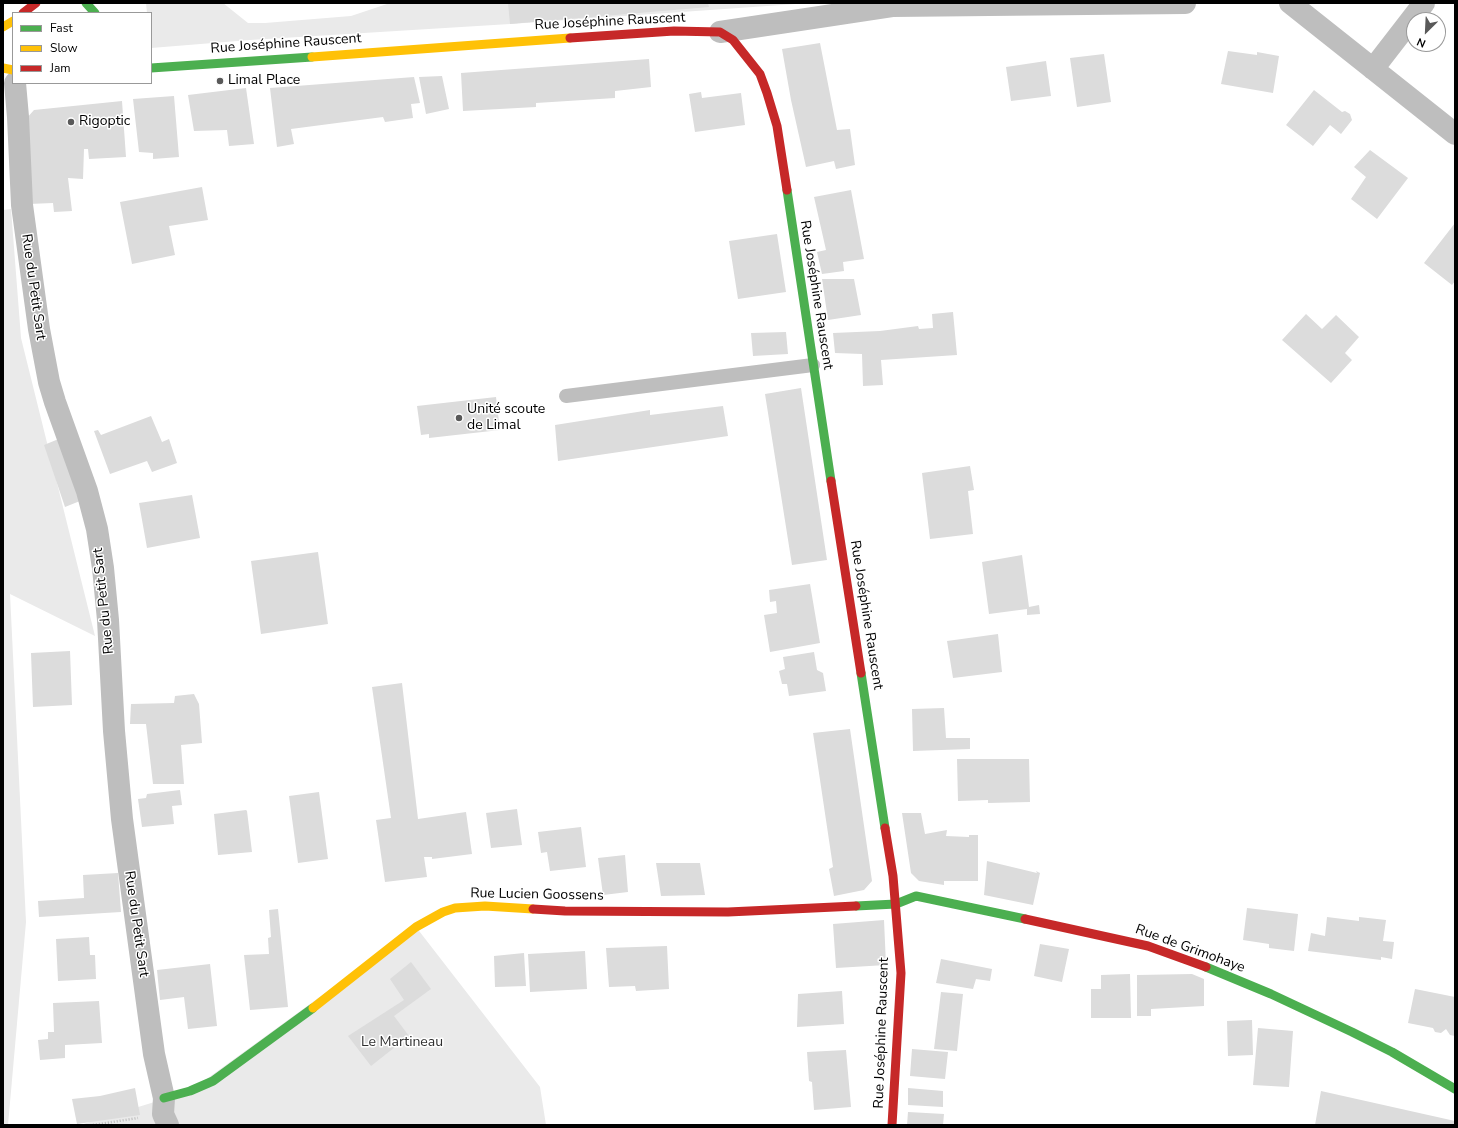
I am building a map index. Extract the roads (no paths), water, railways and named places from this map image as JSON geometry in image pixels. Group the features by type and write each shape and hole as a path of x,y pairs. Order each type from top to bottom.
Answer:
{"street":[{"path":"25,12 36,3"},
{"path":"86,3 95,12"},
{"path":"720,32 892,6 1185,3"},
{"path":"1290,3 1455,134"},
{"path":"1373,69 1424,3"},
{"path":"3,27 12,22"},
{"name":"Rue Joséphine Rauscent","path":"152,68 674,31 720,32 733,40 746,54 760,74 777,126 896,904 901,973 892,1125"},
{"name":"Rue du Petit Sart","path":"15,84 22,205 39,329 49,382 87,491 97,529 103,568 108,620 114,731 122,819 154,1054 165,1112"},
{"name":"Rue de Grimohaye","path":"896,904 916,896 1148,946 1186,959 1271,994 1392,1052 1455,1089"},
{"name":"Rue Lucien Goossens","path":"165,1112 190,1091 213,1081 327,997 416,928 442,912 455,908 485,906 565,911 728,912 896,904"}],"lane":[{"path":"566,396 813,365"}],"place":[{"name":"Limal Place","path":"220,81"},
{"name":"Rigoptic","path":"71,122"},
{"name":"Unité scoute de Limal","path":"459,418"}],"park label":[{"name":"Le Martineau","path":"402,1043"}]}
